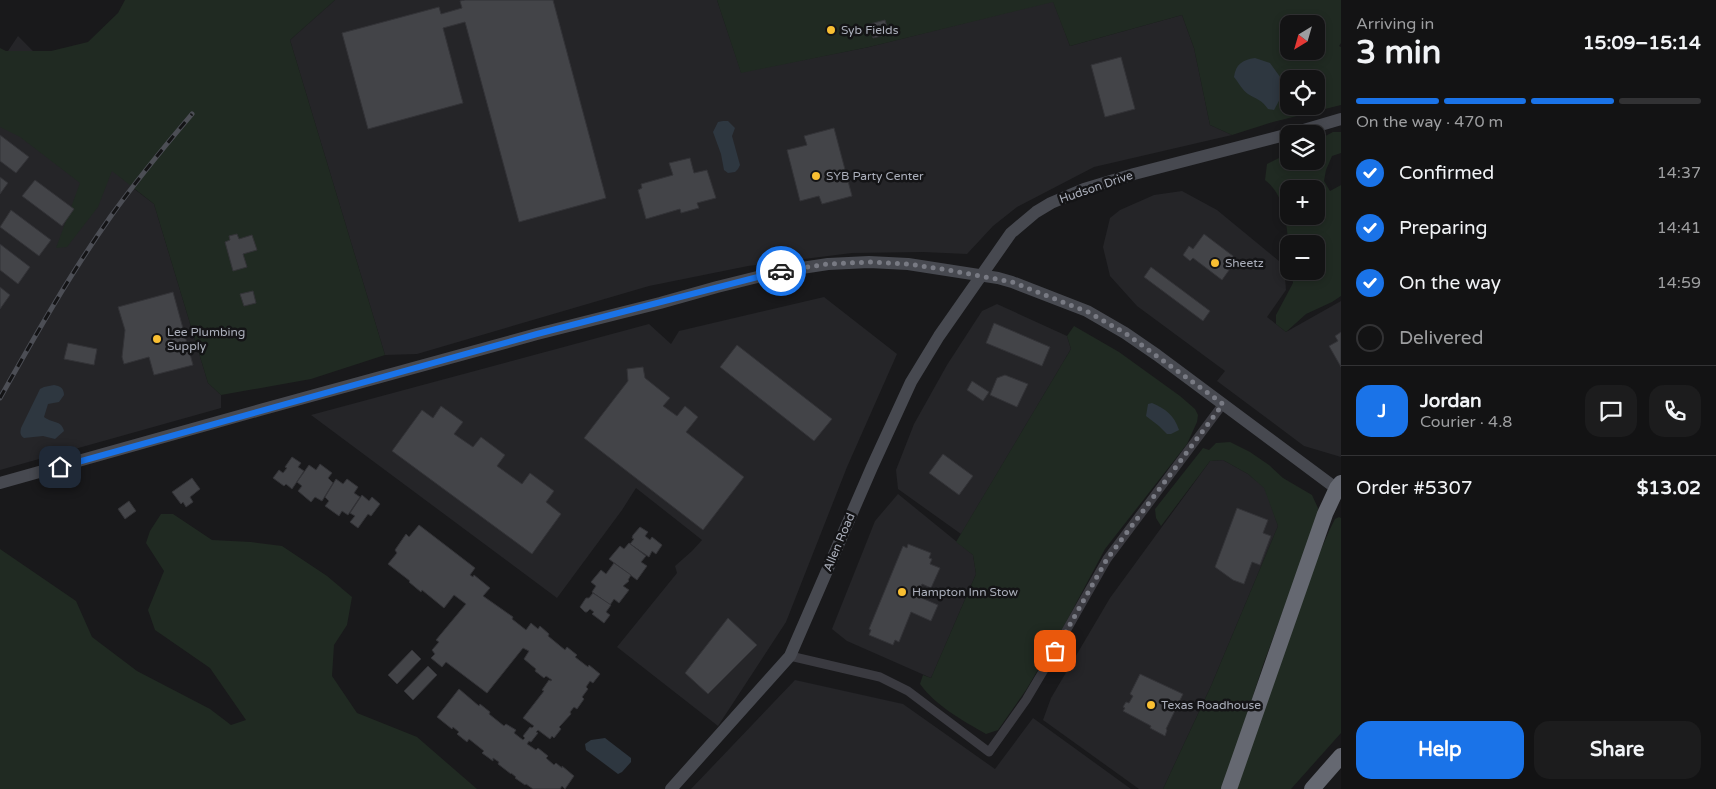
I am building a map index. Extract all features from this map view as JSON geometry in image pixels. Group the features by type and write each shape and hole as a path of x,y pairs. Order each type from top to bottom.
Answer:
{"highway":[{"path":"1229,789 1325,514 1340,488"},
{"path":"1312,789 1341,756"}],"main road":[{"name":"Hudson Drive","path":"1320,125 1341,119"},
{"name":"Hudson Drive","path":"980,275 1011,233 1024,221 1051,203 1084,189 1134,174 1280,136"},
{"path":"0,483 537,334 782,271 828,264 870,262 916,265 1012,282 1088,312 1125,333 1340,488"},
{"name":"Allen Road","path":"671,789 790,656 906,391 939,336 980,275"}],"street":[{"path":"790,656 880,677 908,691 989,752 1026,700 1107,559 1223,404"}],"shaded area":[{"path":"125,0 335,0 290,40 385,355 311,379 221,395 208,383 154,204 112,171 98,207 67,247 56,248 80,183 20,137 0,127 0,48 6,51 51,51 88,42 118,13"},
{"path":"335,0 717,0 741,72 869,47 1053,1 1070,46 1182,15 1194,48 1210,125 1232,135 1094,167 1017,207 993,226 967,254 923,252 852,253 748,266 649,286 417,354 385,355 290,40"},
{"path":"717,0 1341,0 1341,43 1339,46 1341,47 1341,105 1325,109 1325,70 1280,70 1280,115 1301,115 1232,135 1210,125 1194,48 1182,15 1070,46 1053,2 869,47 741,73"},
{"path":"18,36 148,167 133,188 154,204 208,383 221,395 221,408 0,470 0,63"},
{"path":"1255,58 1270,63 1280,77 1280,99 1274,110 1268,109 1261,102 1246,93 1234,77 1240,63"},
{"path":"728,121 735,128 732,136 740,165 735,172 728,173 724,170 721,154 713,132 718,122"},
{"path":"1333,132 1341,132 1341,153 1332,156 1324,180 1280,180 1280,199 1272,186 1265,180 1267,164 1280,158 1280,170 1325,170 1325,136"},
{"path":"1325,183 1330,191 1341,185 1341,296 1306,314 1286,332 1276,324 1276,315 1293,283 1292,280 1325,280 1325,235 1287,235 1286,225 1325,225"},
{"path":"1182,191 1217,210 1279,261 1280,280 1285,280 1286,290 1267,317 1286,332 1341,301 1341,457 1304,446 1217,381 1225,371 1137,306 1110,276 1103,247 1110,218 1120,210 1154,195"},
{"path":"824,297 897,354 847,467 786,622 718,726 617,647 677,573 675,566 702,540 636,488 557,598 311,415 649,324 671,344 679,331"},
{"path":"997,304 1067,336 1071,349 961,534 898,489 896,470 914,424 947,365 982,311"},
{"path":"1074,326 1119,352 1180,396 1195,409 1198,415 1197,422 1187,444 1105,549 1065,624 1026,690 998,730 986,734 942,706 920,684 923,675 931,678 976,574 973,555 956,542 1071,349 1067,336"},
{"path":"54,385 61,388 64,395 59,402 48,404 44,417 59,423 64,431 55,439 43,436 24,438 21,434 21,428 40,389"},
{"path":"1152,403 1169,413 1175,420 1179,430 1167,434 1146,416 1148,404"},
{"path":"1230,442 1250,452 1269,465 1283,478 1312,495 1318,508 1317,519 1263,665 1223,789 1163,789 1211,686 1278,526 1264,488 1248,474 1223,460 1210,461 1161,526 1156,518 1155,509 1203,448 1209,450 1216,443"},
{"path":"1223,460 1248,474 1265,488 1278,526 1211,686 1163,789 1139,789 1043,720 1051,698 1110,598 1210,461"},
{"path":"898,494 973,555 976,574 931,678 847,641 832,629 875,521"},
{"path":"161,514 173,514 212,540 282,546 327,576 352,597 347,625 334,645 332,676 357,713 417,737 477,789 0,789 0,549 76,601 92,637 137,671 210,709 231,725 246,720 210,668 155,630 148,610 164,571 146,543 150,531"},
{"path":"1341,518 1341,733 1291,789 1237,789 1294,613 1329,531 1335,519"},
{"path":"795,680 903,704 995,769 1033,718 1131,789 691,789"},
{"path":"605,738 631,758 631,762 618,774 586,750 585,744 591,740"}],"building":[{"path":"553,0 606,198 519,222 465,22 443,28 463,103 368,129 342,33 439,7 441,14 462,8 460,1"},
{"path":"885,20 889,34 873,38 870,24"},
{"path":"1121,57 1135,109 1105,117 1091,65"},
{"path":"834,128 852,196 822,204 819,196 800,201 787,150 807,145 804,136"},
{"path":"0,135 29,157 16,173 0,161"},
{"path":"690,158 694,173 707,170 716,198 697,203 699,208 681,213 680,209 646,219 638,190 642,188 641,184 673,175 669,163"},
{"path":"0,177 8,183 0,194"},
{"path":"35,180 74,209 62,226 22,196"},
{"path":"11,210 51,240 39,256 0,227"},
{"path":"237,234 239,239 252,235 257,250 243,254 247,267 233,271 225,242 230,240 229,236"},
{"path":"1204,234 1237,259 1222,280 1193,258 1190,261 1183,255 1189,246 1193,249"},
{"path":"0,244 30,267 18,284 0,270"},
{"path":"1151,267 1210,311 1203,321 1144,277"},
{"path":"0,287 10,295 0,309"},
{"path":"253,291 256,303 244,306 240,294"},
{"path":"173,292 193,365 154,375 149,357 124,364 122,357 125,330 118,307"},
{"path":"994,323 1050,347 1042,366 986,343"},
{"path":"1341,332 1341,367 1329,346 1338,341 1335,336"},
{"path":"68,343 97,349 94,365 64,359"},
{"path":"737,345 832,419 814,441 720,367"},
{"path":"643,367 645,378 670,398 663,406 677,416 685,406 698,417 686,432 744,477 703,530 584,438 628,381 627,369"},
{"path":"1005,375 1028,384 1017,407 990,395 997,378"},
{"path":"972,381 989,392 983,401 967,390"},
{"path":"441,406 463,422 454,434 473,447 481,437 505,455 497,466 522,484 530,473 554,491 546,502 561,514 532,554 392,451 422,410 433,418"},
{"path":"943,454 973,476 959,495 929,473"},
{"path":"292,457 301,463 298,467 304,471 292,489 273,478 279,470 283,473"},
{"path":"320,464 332,473 328,478 333,483 322,501 315,497 311,502 298,491 302,486 297,482 309,465 316,470"},
{"path":"192,478 200,489 190,497 193,502 186,507 183,502 181,504 172,492"},
{"path":"336,479 343,484 347,479 358,487 354,493 360,497 348,515 342,511 339,516 325,506 329,501 325,497"},
{"path":"362,495 369,501 372,497 380,504 371,516 368,514 358,528 350,522 355,516 350,513"},
{"path":"129,501 136,511 125,519 118,509"},
{"path":"1237,508 1268,520 1263,533 1271,536 1260,565 1252,562 1244,584 1233,580 1215,567"},
{"path":"419,525 475,568 470,575 473,577 474,575 490,588 483,596 513,617 512,619 526,630 531,623 538,629 540,626 549,634 548,636 565,650 567,647 577,655 575,657 600,674 593,683 590,681 586,687 588,689 582,697 584,699 577,709 574,707 570,712 571,714 559,727 561,729 554,738 552,736 550,739 538,730 536,732 538,733 531,742 529,741 527,744 536,750 538,748 548,756 546,758 554,765 556,763 562,768 562,766 574,776 565,789 562,786 560,789 533,789 525,785 498,764 499,762 493,758 493,761 482,753 484,751 469,739 467,742 457,734 459,732 453,727 452,729 437,717 459,689 479,706 480,704 490,712 489,714 504,726 506,724 516,730 514,733 523,740 525,738 523,736 530,727 534,726 523,718 544,691 542,690 549,680 552,680 546,676 544,678 524,659 529,651 523,648 487,693 446,662 442,667 431,658 435,654 432,650 439,642 436,640 466,604 454,595 444,608 422,590 421,592 388,564 397,553 395,550 406,534 409,537"},
{"path":"640,527 648,532 645,536 650,540 652,537 662,545 656,554 652,551 649,557 630,544 634,539 632,538 633,535"},
{"path":"629,543 646,556 641,562 647,566 637,580 609,559 620,546 624,549"},
{"name":"Hampton Inn Stow","path":"908,544 931,553 929,558 932,559 930,564 940,568 931,588 922,584 917,596 938,605 931,621 911,612 899,642 895,640 893,645 869,635 871,630 869,629 903,546 907,548"},
{"path":"614,563 631,575 629,581 623,586 629,590 619,603 614,599 610,605 592,592 596,586 591,582 601,570 606,574"},
{"path":"593,593 611,605 606,612 610,615 604,623 592,614 594,612 590,609 585,612 580,607 586,598 589,598"},
{"path":"728,618 757,645 708,694 685,673"},
{"path":"412,650 421,659 397,684 388,675"},
{"path":"428,666 437,675 413,700 404,691"},
{"name":"Texas Roadhouse","path":"1140,674 1183,694 1166,729 1165,736 1123,711 1126,702 1129,703 1133,696 1130,694"}],"railway":[{"path":"0,398 81,260 140,177 192,114"}],"way so far":[{"path":"781,271 828,264 870,262 908,264 998,278 1012,282 1088,312 1125,333 1223,404 1107,559 1055,651"}],"place":[{"name":"Syb Fields","path":"831,30"},
{"name":"SYB Party Center","path":"816,176"},
{"name":"Sheetz","path":"1215,263"},
{"name":"Lee Plumbing Supply","path":"157,339"},
{"name":"Hampton Inn Stow","path":"902,592"},
{"name":"Texas Roadhouse","path":"1151,705"}],"route":[{"path":"60,467 537,334 781,271"}]}
